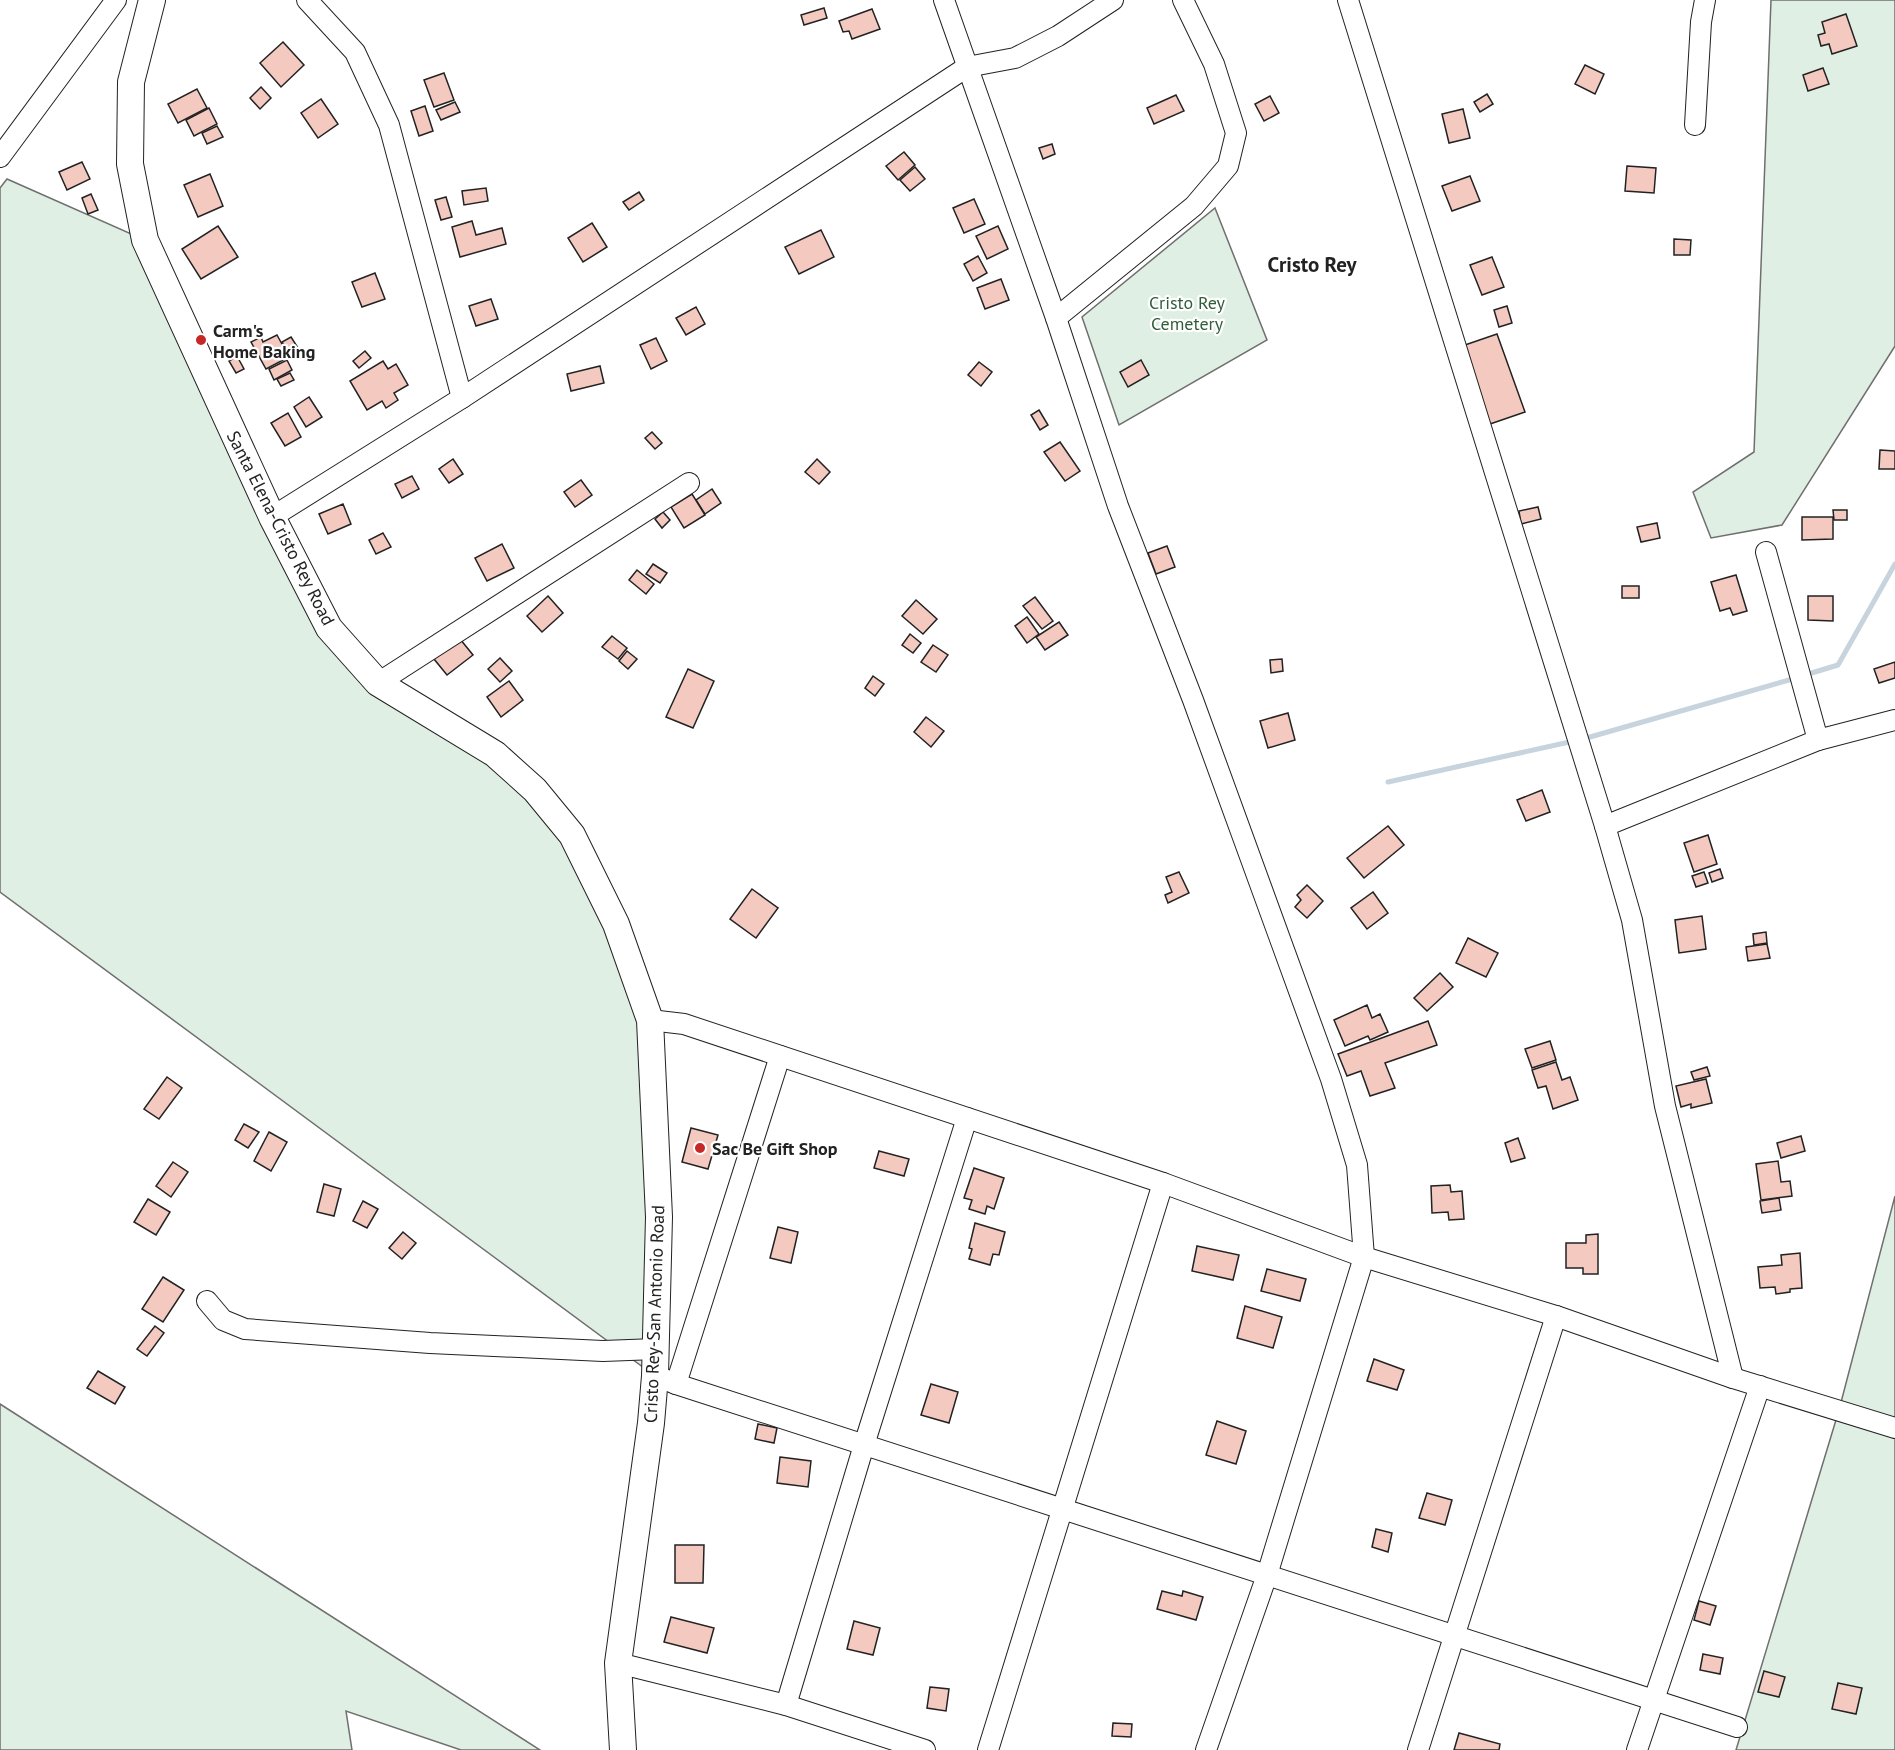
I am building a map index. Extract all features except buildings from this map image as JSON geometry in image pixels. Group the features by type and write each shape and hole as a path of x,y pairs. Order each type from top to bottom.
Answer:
{"main road":[{"name":"Santa Elena-Cristo Rey Road","path":"152,0 131,82 130,165 145,240 272,517 329,627 378,683 495,754 535,790 572,835 616,924 650,1020"},
{"name":"Cristo Rey-San Antonio Road","path":"623,1750 618,1663 651,1423 666,1380 656,1349 659,1217 650,1020"}],"street":[{"path":"0,157 116,0"},
{"path":"307,0 355,52 389,125 462,398"},
{"path":"944,0 1056,318 1118,506 1193,700 1331,1079 1358,1165 1364,1257 1267,1575 1206,1750"},
{"path":"272,517 462,398 967,67 1015,58 1058,36 1113,0"},
{"path":"1056,318 1194,206 1228,166 1236,133 1214,64 1183,0"},
{"path":"1348,0 1605,826 1632,920 1665,1106 1733,1378"},
{"path":"1695,125 1701,22 1705,0"},
{"path":"378,683 688,483"},
{"path":"1766,552 1818,740"},
{"path":"1605,826 1818,740 1895,720"},
{"path":"650,1020 684,1024 1163,1183 1364,1257 1557,1316 1733,1378 1895,1428"},
{"path":"780,1056 666,1380 1737,1727"},
{"path":"786,1705 864,1445 967,1118"},
{"path":"988,1750 1163,1183"},
{"path":"207,1301 223,1320 245,1329 441,1344 603,1351 656,1349"},
{"path":"1418,1750 1557,1316"},
{"path":"1637,1750 1760,1386"},
{"path":"618,1663 786,1705 925,1750"}],"green space":[{"path":"1771,0 1895,0 1895,346 1782,525 1711,538 1693,492 1754,452"},
{"path":"7,179 145,240 272,517 378,683 495,754 572,835 650,1020 655,1376 0,892 0,188"},
{"name":"Cristo Rey Cemetery","path":"1215,208 1267,340 1119,425 1082,317"},
{"path":"1895,1196 1895,1750 1736,1750 1839,1410"},
{"path":"0,1404 540,1750 461,1750 346,1711 352,1750 0,1750"}],"waterway":[{"path":"1805,675 1838,665 1895,564"},
{"path":"1583,739 1796,678"},
{"path":"1388,782 1574,741"}],"place":[{"name":"Carm's Home Baking","path":"201,340"},
{"name":"Sac Be Gift Shop","path":"700,1148"}],"district":[{"name":"Cristo Rey","path":"1312,264"}]}
